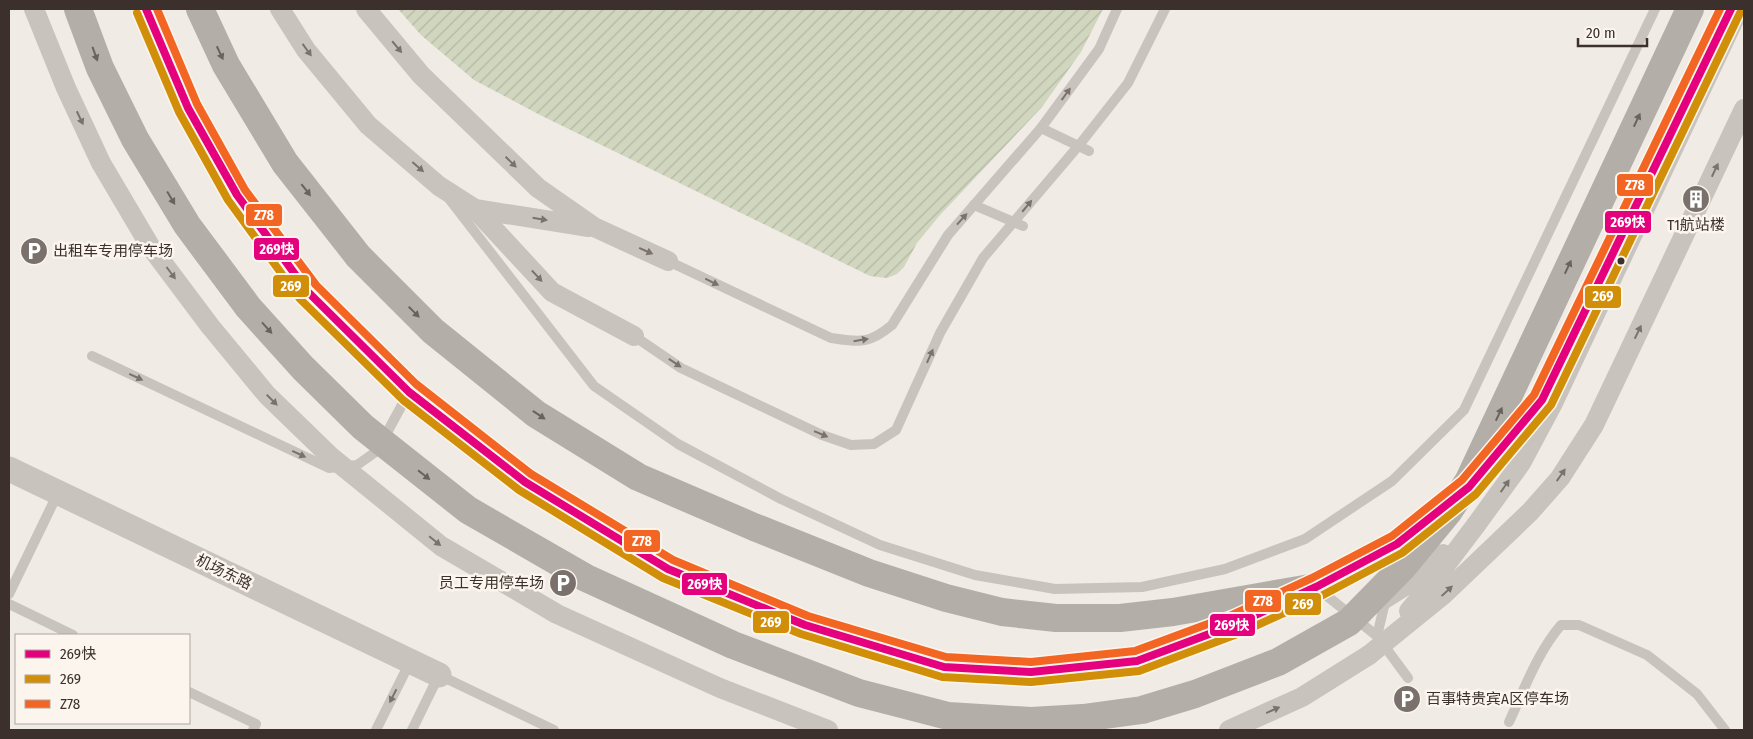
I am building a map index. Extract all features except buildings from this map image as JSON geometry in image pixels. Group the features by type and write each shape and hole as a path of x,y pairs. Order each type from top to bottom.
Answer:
{"highway":[{"path":"78,9 100,68 135,139 187,226 248,307 303,368 363,427 468,510 586,578 733,645 858,693 948,716 1031,721 1084,718 1142,710 1195,694 1278,662 1349,622 1402,568 1449,510 1468,480 1690,9"},
{"path":"200,9 226,65 285,163 358,256 433,331 536,414 638,477 754,527 869,573 946,598 1002,612 1056,618 1120,618 1173,612 1316,587"}],"main road":[{"path":"146,9 188,108 237,195 308,292 409,392 525,482 668,569 805,625 944,667 1031,672 1137,661 1236,624 1316,587 1397,544"}],"street":[{"path":"34,9 66,88 101,163 150,246 210,326 267,395 330,456 442,546 557,614 720,688 828,730"},
{"path":"280,9 306,50 368,125 439,186 475,208 552,292 634,336"},
{"path":"366,9 421,75 538,188 594,227 668,261"},
{"path":"1369,655 1426,591 1521,464 1553,403 1739,9"},
{"path":"1229,730 1302,697 1369,655 1443,595 1530,512 1560,478 1594,424 1744,109"},
{"path":"475,208 594,227"},
{"name":"机场东路","path":"9,469 439,675"},
{"path":"1349,622 1414,580 1476,525"}],"lane":[{"path":"668,261 830,338 858,342 878,336 892,325 948,235 1040,128 1099,49 1117,9"},
{"path":"634,336 681,368 822,435 851,445 874,444 896,430 940,333 983,258 1080,144 1128,82 1165,9"},
{"path":"439,186 594,386 678,444 781,499 880,544 975,575 1056,588 1142,587 1225,570 1305,539 1392,481 1464,410 1655,9"},
{"path":"1040,128 1089,151"},
{"path":"974,206 1023,226"},
{"path":"92,356 330,468 357,465 380,453 409,392"},
{"path":"9,594 58,492"},
{"path":"1377,636 1397,544"},
{"path":"1316,587 1377,636 1408,678"},
{"path":"9,604 72,634"},
{"path":"1509,722 1542,652 1553,635 1561,625 1579,625 1647,655 1697,694 1725,730"},
{"path":"376,730 411,661"},
{"path":"412,730 439,675 554,730"},
{"path":"190,692 256,724 253,730"}],"green space":[{"path":"398,9 1103,9 1081,52 1042,107 940,215 917,243 904,267 897,274 887,278 870,276 542,116 474,80 421,35"}],"tunnel":[{"path":"1397,544 1469,487 1542,400 1598,285"}],"transit line":[{"name":"269快","path":"146,9 188,108 237,195 308,292 409,392 525,482 668,569 805,625 944,667 1031,672 1137,661 1236,624 1316,587 1397,544 1469,487 1542,400 1731,9"},
{"name":"Z78","path":"157,9 197,104 245,190 316,285 416,384 531,474 673,560 808,616 946,657 1031,662 1135,651 1232,615 1312,578 1392,536 1462,480 1534,395 1720,9"},
{"name":"269","path":"137,13 179,112 228,200 300,299 403,400 519,490 663,578 801,634 942,677 1031,682 1139,671 1240,633 1321,596 1402,553 1476,494 1551,405 1740,13"}],"place":[{"name":"T1航站楼","path":"1696,199"},
{"name":"出租车专用停车场","path":"34,251"},
{"name":"员工专用停车场","path":"563,583"},
{"name":"百事特贵宾A区停车场","path":"1407,699"}]}
